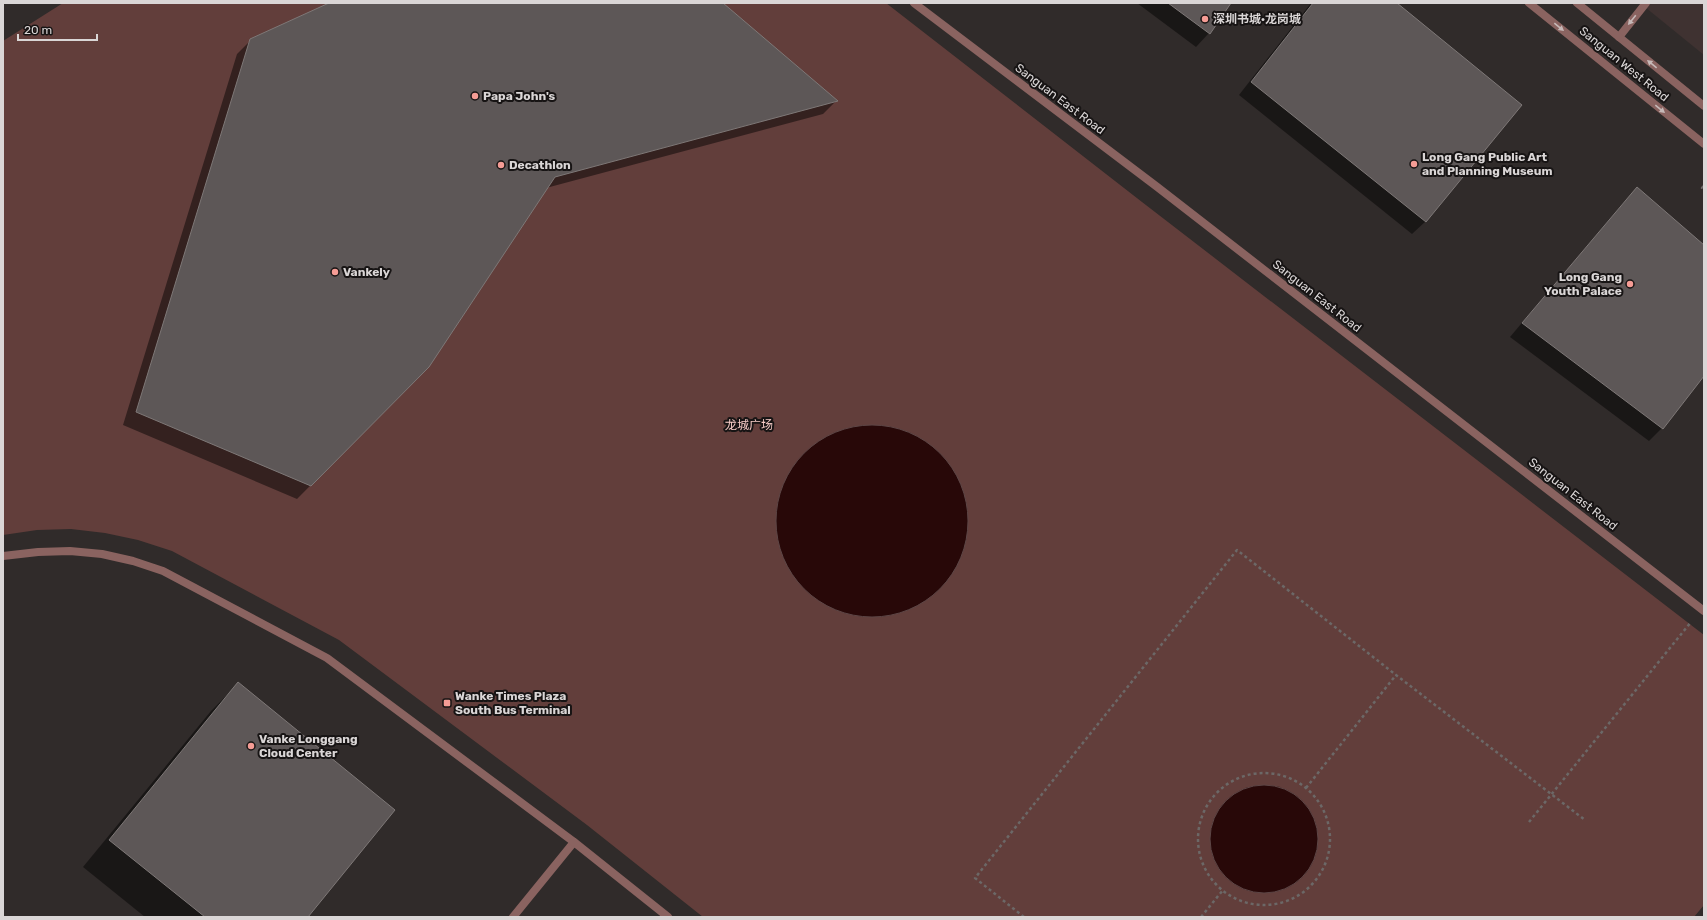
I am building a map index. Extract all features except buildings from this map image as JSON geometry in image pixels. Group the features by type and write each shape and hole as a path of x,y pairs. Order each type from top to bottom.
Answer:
{"street":[{"name":"Sanguan East Road","path":"914,3 1156,186 1703,610"},
{"name":"Sanguan West Road","path":"1529,3 1704,144"},
{"name":"Sanguan West Road","path":"1577,3 1704,106"},
{"path":"1619,37 1646,3"},
{"path":"3,556 38,552 70,551 102,554 133,561 163,571 327,658 574,842 668,917"},
{"path":"513,917 574,842"}],"path":[{"path":"1704,186 1702,188 1704,189"},
{"path":"1024,917 975,878 1237,550 1396,675 1585,820"},
{"path":"1529,822 1703,610"},
{"path":"1306,788 1396,675"},
{"path":"1257,774 1274,774 1291,779 1306,788 1318,800 1326,815 1330,832 1330,850 1325,866 1316,881 1299,895 1288,901 1272,905 1254,905 1238,900 1222,890 1211,879 1202,863 1198,847 1199,829 1204,813 1212,798 1225,786 1240,778 1257,774"},
{"path":"1202,917 1222,890"}],"shaded area":[{"path":"1640,3 1704,3 1704,55"},
{"path":"872,425 900,429 925,441 940,453 952,468 964,493 968,521 964,549 952,574 940,589 925,601 900,613 872,617 844,613 819,601 804,589 792,574 780,549 776,521 780,493 792,468 804,453 819,441 844,429"},
{"path":"1264,785 1285,789 1302,801 1314,818 1318,839 1314,860 1302,877 1285,889 1264,893 1243,889 1226,877 1214,860 1210,839 1214,818 1226,801 1243,789"}],"green space":[{"name":"龙城广场","path":"63,3 886,3 1704,635 1704,905 1694,917 703,917 587,825 339,640 172,551 138,540 105,533 71,529 37,530 3,535 3,41"}],"place":[{"name":"深圳书城·龙岗城","path":"1205,19"},
{"name":"Papa John's","path":"475,96"},
{"name":"Long Gang Public Art and Planning Museum","path":"1414,164"},
{"name":"Decathlon","path":"501,165"},
{"name":"Vankely","path":"335,272"},
{"name":"Long Gang Youth Palace","path":"1630,284"},
{"name":"Wanke Times Plaza South Bus Terminal","path":"447,703"},
{"name":"Vanke Longgang Cloud Center","path":"251,746"}]}
